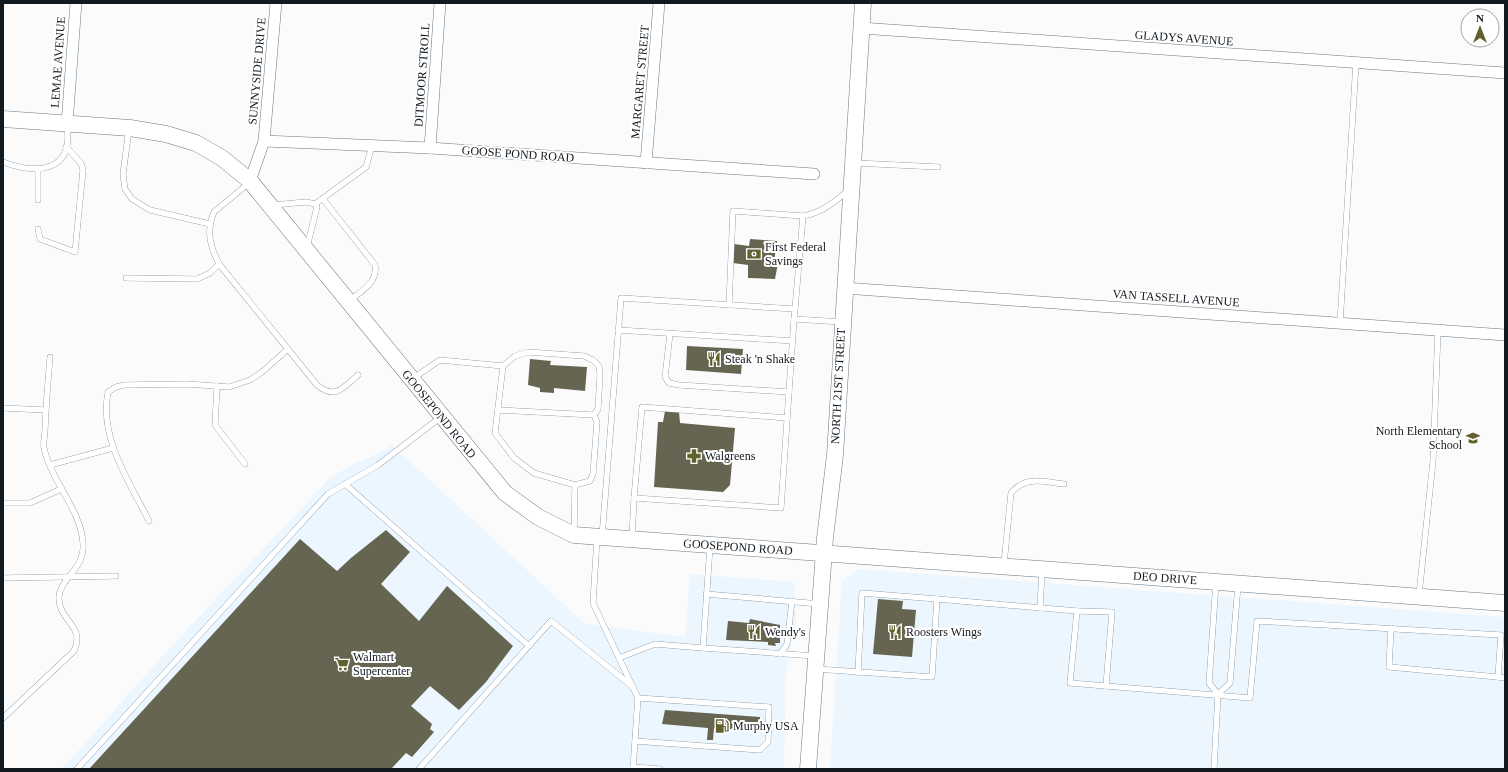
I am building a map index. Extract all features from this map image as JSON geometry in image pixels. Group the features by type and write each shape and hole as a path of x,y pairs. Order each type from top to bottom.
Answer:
{"street":[{"name":"LEMAE AVENUE","path":"66,124 76,3"},
{"name":"SUNNYSIDE DRIVE","path":"264,141 276,3"},
{"name":"DITMOOR STROLL","path":"430,148 440,3"},
{"name":"MARGARET STREET","path":"646,163 659,3"},
{"name":"NORTH 21ST STREET","path":"808,769 824,554 835,455 844,288 863,3"},
{"name":"GLADYS AVENUE","path":"861,28 1505,73"},
{"path":"3,119 130,128"},
{"name":"GOOSEPOND ROAD","path":"130,128 166,134 196,143 222,158 250,182 441,417 505,493 538,517 574,535 824,554"},
{"path":"250,182 264,141"},
{"name":"GOOSE POND ROAD","path":"264,141 430,148 814,174"},
{"name":"VAN TASSELL AVENUE","path":"844,288 1505,335"},
{"name":"DEO DRIVE","path":"824,554 1505,603"}],"lane":[{"path":"1340,323 1356,63"},
{"path":"3,162 14,166 38,169 59,163 66,147 68,136 66,124"},
{"path":"130,128 123,174 126,189 132,199 150,210 210,224"},
{"path":"269,206 306,202 316,204 366,167 372,146"},
{"path":"38,229 40,239 75,252 83,170 81,163 66,147"},
{"path":"852,163 938,167"},
{"path":"38,169 38,200"},
{"path":"250,182 214,212 210,224 210,242 219,264 317,385 326,392 338,392 358,375"},
{"path":"729,305 733,211 803,216 814,214 828,207 851,188"},
{"path":"323,199 375,265 376,271 374,280 348,302"},
{"path":"306,251 317,207 316,204"},
{"path":"634,498 781,508 794,319 803,216"},
{"path":"126,278 198,279 210,274 219,264"},
{"path":"660,769 633,768 638,698 593,603 621,298 795,309"},
{"path":"794,319 842,322"},
{"path":"618,330 793,342"},
{"path":"1419,597 1433,461 1438,330"},
{"path":"670,334 665,377 669,383 679,385 789,392"},
{"path":"149,521 113,448 106,420 106,403 108,392 116,386 124,385 187,384 229,386 250,380 262,372 288,349"},
{"path":"528,352 584,356 593,360 599,366 600,375 598,409 594,415 597,422 593,474 590,481 576,485 534,474 514,458 495,433 503,366 515,356 528,352"},
{"path":"3,718 74,651 78,642 78,636 62,612 59,597 61,587 79,564 83,542 79,526 62,488 56,480 44,447 45,410 50,357"},
{"path":"411,380 440,360 503,366"},
{"path":"217,386 215,425 245,464"},
{"path":"632,539 642,407 787,418"},
{"path":"3,408 45,410"},
{"path":"498,410 594,415"},
{"path":"77,769 328,494 378,464 441,417"},
{"path":"50,465 113,448"},
{"path":"1004,567 1011,493 1018,485 1030,481 1064,484"},
{"path":"345,484 529,646"},
{"path":"574,535 576,485"},
{"path":"3,503 30,503 62,488"},
{"path":"703,648 710,545"},
{"path":"1040,608 1042,570"},
{"path":"3,578 116,576"},
{"path":"1214,769 1218,694 1210,683 1216,582"},
{"path":"1218,694 1230,683 1238,584"},
{"path":"858,673 862,593 1077,611 1112,612 1106,686"},
{"path":"706,594 820,604"},
{"path":"619,658 655,644 780,654 858,673 932,677 937,599"},
{"path":"780,654 787,644 792,601"},
{"path":"1077,611 1070,683 1218,694 1250,698 1257,620 1501,635 1498,677"},
{"path":"419,769 552,621 633,687"},
{"path":"1391,628 1389,667 1505,678"},
{"path":"635,741 760,750 768,742 769,707 638,698"}],"shaded area":[{"path":"392,445 585,624 685,637 690,574 794,582 796,619 786,673 784,769 62,769 167,651 329,479 351,465 376,455"},
{"path":"858,569 1505,617 1505,769 830,769 842,582"}],"building":[{"name":"First Federal Savings","path":"750,239 777,241 774,262 778,263 775,279 748,278 748,265 733,263 734,244 749,246"},
{"name":"Steak 'n Shake","path":"687,346 743,349 741,374 686,370"},
{"path":"530,359 551,361 550,365 587,367 585,391 554,388 554,393 540,392 540,388 528,385"},
{"name":"Walgreens","path":"665,411 679,412 680,423 735,428 730,485 723,492 654,487 658,422 663,422"},
{"name":"Walmart Supercenter","path":"386,530 410,552 381,584 419,621 447,586 513,646 486,682 459,710 430,686 411,706 432,724 430,729 434,732 412,757 406,753 391,769 89,769 300,539 337,571"},
{"name":"Roosters Wings","path":"878,599 903,601 902,609 916,610 912,657 873,654"},
{"name":"Wendy's","path":"750,619 780,625 780,643 775,643 776,646 768,645 768,642 726,640 728,621 749,623"},
{"name":"Murphy USA","path":"665,710 760,717 760,731 714,728 713,740 707,740 708,728 662,724"}],"place":[{"name":"First Federal Savings","path":"754,254"},
{"name":"Steak 'n Shake","path":"714,359"},
{"name":"North Elementary School","path":"1473,438"},
{"name":"Walgreens","path":"694,456"},
{"name":"Wendy's","path":"754,632"},
{"name":"Roosters Wings","path":"895,632"},
{"name":"Walmart Supercenter","path":"342,664"},
{"name":"Murphy USA","path":"722,726"}]}
